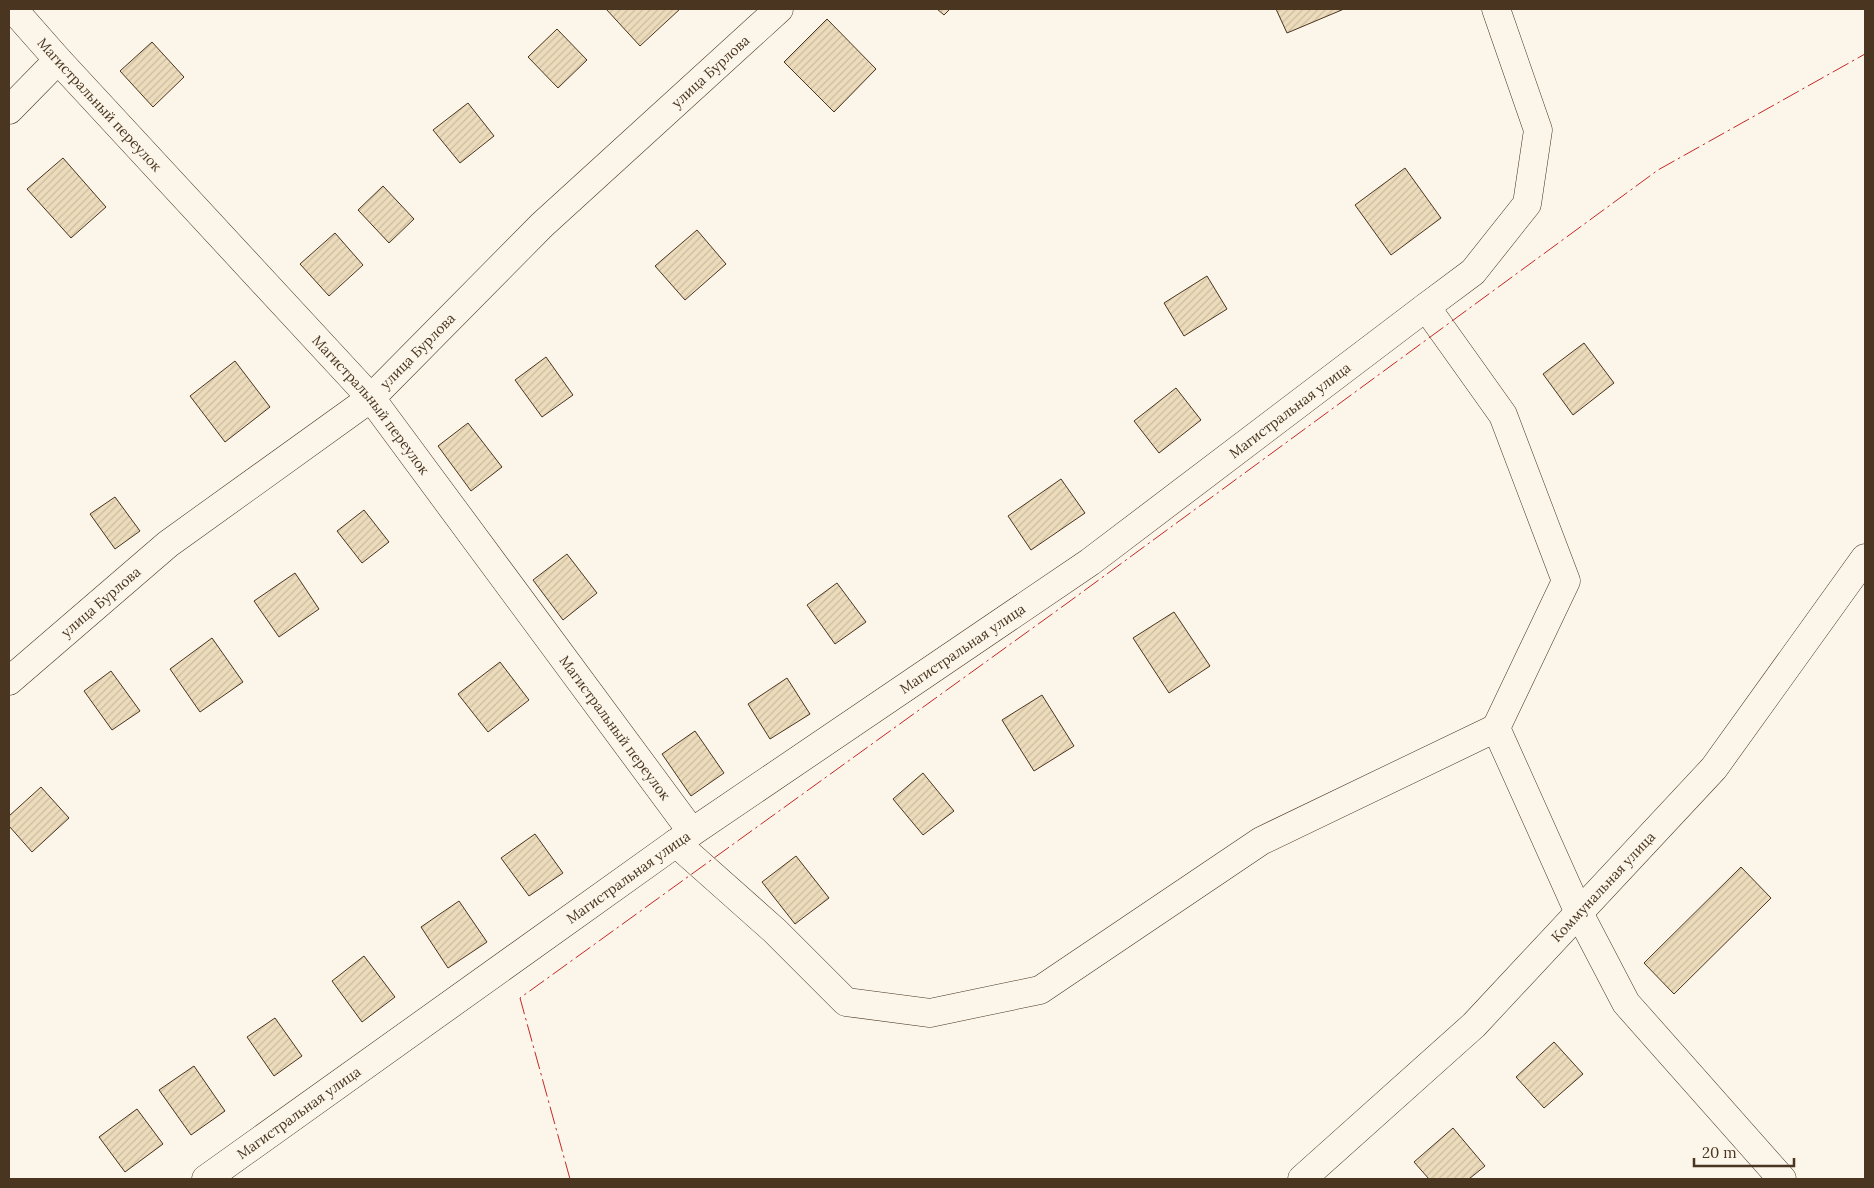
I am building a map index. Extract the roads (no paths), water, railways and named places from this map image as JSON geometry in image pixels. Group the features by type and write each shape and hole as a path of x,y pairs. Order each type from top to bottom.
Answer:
{"street":[{"name":"Магистральный переулок","path":"13,9 371,398 684,837 846,1002 930,1013 1040,990 1261,841 1496,728"},
{"name":"улица Бурлова","path":"9,681 168,544 371,398 542,224 779,9"},
{"name":"Магистральная улица","path":"206,1179 684,837 1090,562 1426,306 1474,272 1527,204 1538,130 1496,9"},
{"path":"9,110 58,60"},
{"path":"1426,306 1503,415 1566,581 1496,728 1579,913 1626,1003 1782,1179"},
{"name":"Коммунальная улица","path":"1302,1179 1474,1025 1714,768 1865,558"}]}
